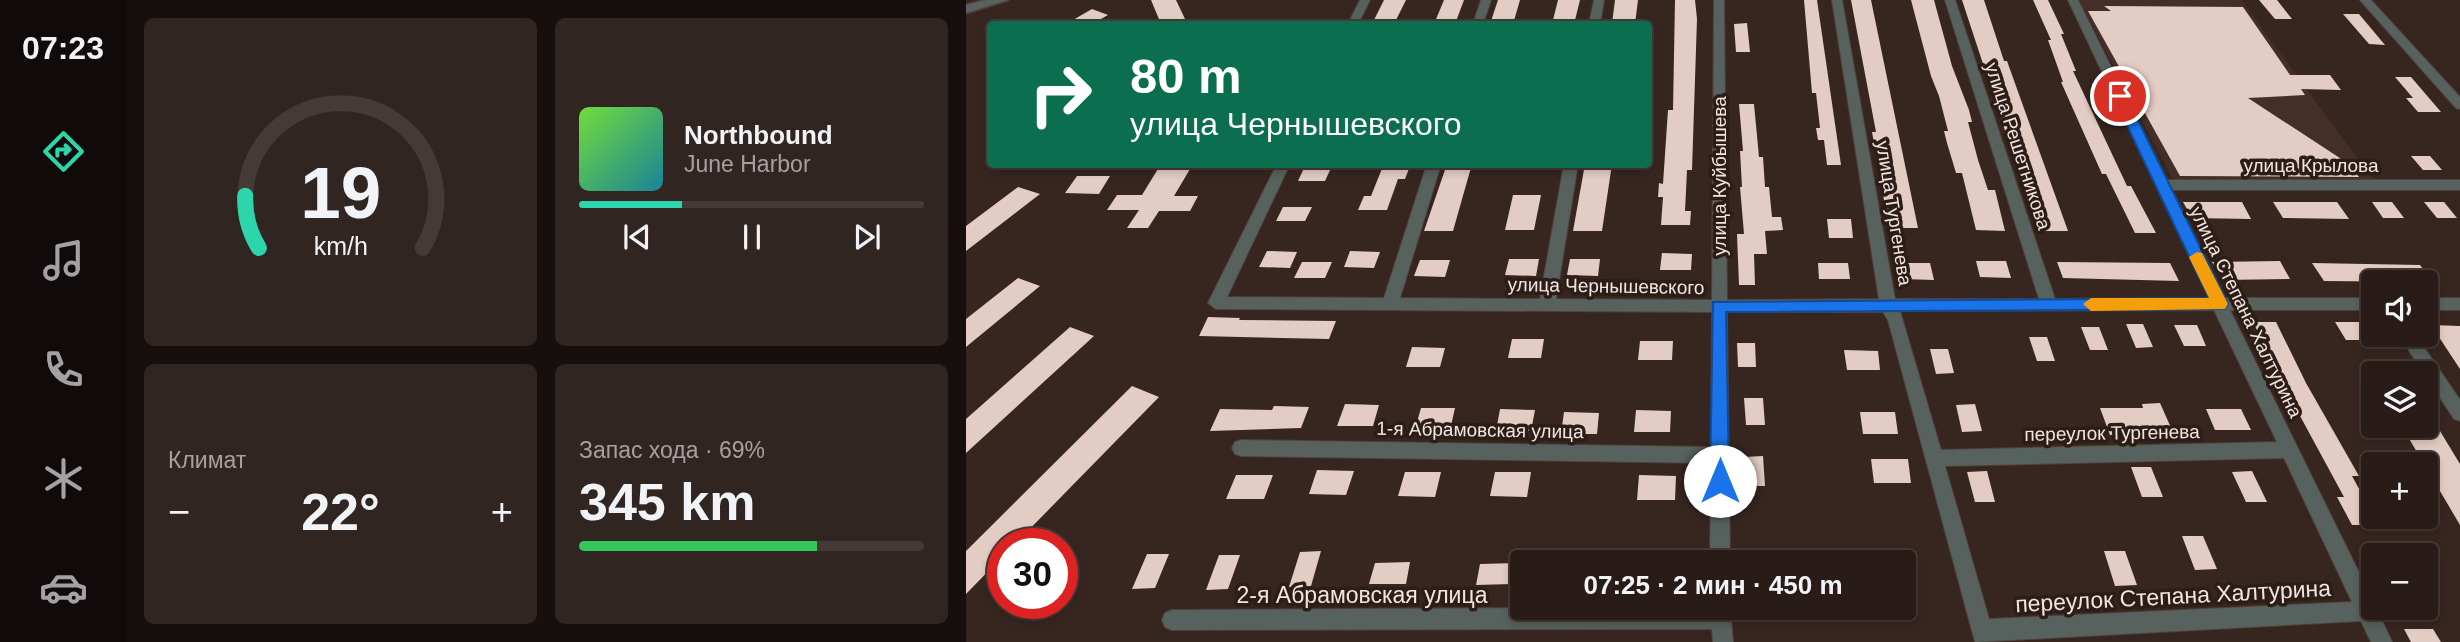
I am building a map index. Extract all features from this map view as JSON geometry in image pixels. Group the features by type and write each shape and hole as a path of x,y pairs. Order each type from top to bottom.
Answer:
{"street":[{"path":"966,9 1001,0"},
{"path":"1354,21 1365,0"},
{"path":"1479,21 1486,0"},
{"path":"1596,21 1599,0"},
{"name":"улица Куйбышева","path":"1720,0 1720,550"},
{"name":"улица Тургенева","path":"1837,0 1888,306 1896,319 1983,636"},
{"name":"улица Решетникова","path":"1950,0 2049,304"},
{"name":"улица Степана Халтурина","path":"2073,0 2361,600"},
{"path":"2365,0 2460,105"},
{"name":"улица Чернышевского","path":"1282,168 1216,303 1718,306 2361,304"},
{"path":"1390,304 1433,168"},
{"path":"1547,304 1570,168"},
{"name":"улица Крылова","path":"2162,185 2460,185"},
{"path":"2438,304 2460,304"},
{"path":"2415,347 2460,414"},
{"name":"1-я Абрамовская улица","path":"1241,448 1719,454"},
{"name":"переулок Тургенева","path":"1935,458 2290,450"},
{"name":"переулок Степана Халтурина","path":"1983,636 2361,611"},
{"name":"2-я Абрамовская улица","path":"1172,620 1510,616"},
{"path":"1721,620 1723,642"},
{"name":"улица Степана Халтурина","path":"2371,620 2382,642"}],"shaded area":[{"path":"2079,0 2241,0 2375,182 2173,180"}],"building":[{"path":"1151,0 1176,0 1185,19 1160,21"},
{"path":"1384,0 1406,0 1396,21 1374,21"},
{"path":"1444,0 1464,0 1456,21 1435,21"},
{"path":"1498,0 1520,0 1514,21 1491,21"},
{"path":"1558,0 1580,0 1575,21 1553,21"},
{"path":"1615,0 1638,0 1635,21 1612,21"},
{"path":"1675,0 1695,0 1697,19 1692,170 1687,170 1685,211 1691,211 1690,225 1661,225 1663,197 1658,197 1659,183 1663,184 1668,110 1673,110"},
{"path":"1804,0 1817,0 1841,165 1827,165 1824,140 1818,140 1816,128 1820,128 1816,93 1812,93"},
{"path":"1851,0 1871,0 1918,228 1889,228 1872,132 1876,132"},
{"path":"1911,0 1934,0 1952,66 1969,110 1972,122 1968,122 1978,160 1988,190 1995,190 2005,231 1976,230 1962,173 1956,173 1947,143 1944,131 1948,131"},
{"path":"1962,0 1984,0 2068,231 2038,231"},
{"path":"2033,0 2048,0 2064,34 2061,34 2076,71 2073,71 2127,186 2131,186 2156,233 2135,233 2106,174 2102,174 2061,82 2048,40 2051,40"},
{"path":"2259,0 2277,0 2292,19 2275,19"},
{"path":"2104,6 2243,7 2290,75 2330,75 2341,90 2301,89 2305,95 2248,98 2349,164 2359,177 2180,176 2088,11 2111,11"},
{"path":"1092,9 1108,15 1097,21 1071,21"},
{"path":"2343,14 2359,14 2385,45 2369,44"},
{"path":"1747,23 1750,52 1736,52 1734,24"},
{"path":"2395,77 2411,77 2441,112 2418,112 2406,98 2413,98"},
{"path":"1739,104 1754,104 1765,187 1769,187 1772,217 1781,217 1783,230 1765,231 1767,254 1754,254 1755,285 1739,285 1737,234 1744,234 1740,187 1740,151 1743,151"},
{"path":"2411,156 2430,156 2442,170 2423,170"},
{"path":"1159,168 1191,168 1174,196 1198,196 1190,211 1159,211 1148,228 1127,228 1139,210 1107,210 1117,195 1142,195"},
{"path":"1304,168 1331,168 1325,181 1298,181"},
{"path":"1382,168 1409,168 1405,179 1398,179 1387,210 1358,210 1364,196 1371,196"},
{"path":"1446,168 1471,168 1453,231 1424,231"},
{"path":"1584,168 1611,168 1602,231 1573,231"},
{"path":"1077,176 1110,176 1099,194 1065,193"},
{"path":"1018,187 1040,194 966,251 966,226"},
{"path":"1513,195 1541,195 1534,230 1505,230"},
{"path":"2183,202 2242,202 2251,219 2192,218"},
{"path":"2273,202 2337,202 2349,219 2283,218"},
{"path":"2372,202 2392,202 2404,218 2383,218"},
{"path":"2424,202 2444,202 2457,218 2437,218"},
{"path":"1283,207 1312,207 1305,221 1276,221"},
{"path":"1827,219 1851,219 1853,238 1829,238"},
{"path":"1267,251 1297,252 1290,268 1259,267"},
{"path":"1350,251 1380,252 1374,268 1344,267"},
{"path":"1662,253 1692,254 1691,270 1660,270"},
{"path":"1509,259 1539,259 1536,276 1505,275"},
{"path":"1570,259 1600,259 1598,276 1567,275"},
{"path":"1420,260 1450,260 1445,277 1414,276"},
{"path":"1976,261 2006,261 2011,278 1980,277"},
{"path":"2280,261 2290,279 2222,280 2212,262"},
{"path":"1302,262 1332,262 1325,278 1294,278"},
{"path":"2057,262 2170,263 2179,281 2063,278"},
{"path":"1818,263 1848,263 1850,279 1819,279"},
{"path":"1900,263 1930,263 1934,280 1903,279"},
{"path":"2312,263 2420,265 2424,270 2361,270 2361,281 2324,281"},
{"path":"1018,278 1040,286 966,347 966,319"},
{"path":"1208,317 1336,321 1329,339 1199,336"},
{"path":"2253,322 2276,322 2306,383 2359,476 2352,476 2361,492 2361,525 2352,525 2337,497 2344,497"},
{"path":"2335,322 2361,322 2361,340 2346,340"},
{"path":"2126,324 2143,324 2153,347 2136,348"},
{"path":"2174,325 2197,325 2206,346 2184,346"},
{"path":"2438,325 2460,326 2460,369 2438,336"},
{"path":"1070,327 1094,336 966,453 966,419"},
{"path":"2081,327 2099,327 2108,350 2090,350"},
{"path":"2029,337 2047,337 2055,361 2037,361"},
{"path":"1512,339 1544,339 1541,358 1508,358"},
{"path":"1640,341 1673,341 1672,360 1638,360"},
{"path":"1737,343 1755,343 1756,367 1738,367"},
{"path":"1412,347 1445,348 1440,367 1406,367"},
{"path":"1930,349 1948,349 1954,373 1936,374"},
{"path":"1844,350 1878,351 1880,370 1847,370"},
{"path":"1132,386 1159,397 1031,528 989,528"},
{"path":"1744,398 1763,398 1765,425 1746,425"},
{"path":"2160,403 2172,430 2110,435 2100,408 2143,408 2142,404"},
{"path":"1345,404 1379,405 1373,426 1337,426"},
{"path":"1975,404 1982,431 1962,432 1956,405"},
{"path":"1274,406 1309,407 1301,428 1210,431 1220,409 1272,410"},
{"path":"1421,408 1455,408 1450,430 1415,429"},
{"path":"1500,409 1535,410 1531,431 1496,431"},
{"path":"2206,409 2241,409 2251,430 2215,430"},
{"path":"1636,410 1671,411 1670,432 1634,432"},
{"path":"1564,412 1599,413 1597,434 1561,434"},
{"path":"1860,412 1895,412 1898,434 1863,434"},
{"path":"2438,428 2460,464 2460,525 2438,488 2438,452 2417,452 2409,438 2438,438"},
{"path":"1763,456 1765,486 1745,486 1744,457"},
{"path":"1871,459 1908,459 1911,483 1874,483"},
{"path":"2131,467 2151,467 2163,497 2142,497"},
{"path":"1317,470 1354,471 1346,495 1309,494"},
{"path":"1987,471 1995,502 1975,502 1967,472"},
{"path":"2252,471 2267,502 2246,502 2232,472"},
{"path":"1405,472 1441,472 1435,497 1398,496"},
{"path":"1495,472 1531,472 1527,497 1490,496"},
{"path":"1236,475 1273,475 1264,499 1226,499"},
{"path":"1639,475 1676,476 1675,500 1637,500"},
{"path":"987,530 987,572 966,594 966,551"},
{"path":"2182,536 2203,536 2217,569 2195,570"},
{"path":"1321,551 1311,586 1289,587 1300,552"},
{"path":"2104,551 2125,551 2137,585 2115,586"},
{"path":"1147,554 1169,554 1155,588 1132,589"},
{"path":"1219,555 1240,555 1228,589 1206,590"},
{"path":"1410,562 1406,584 1369,584 1375,563"},
{"path":"1510,563 1510,584 1476,585 1480,564"},
{"path":"2404,629 2433,629 2441,642 2411,642"}],"slow traffic":[{"path":"2091,304 2220,304 2197,257"}],"route":[{"path":"1720,481 1718,306 2220,304 2120,96"}]}
